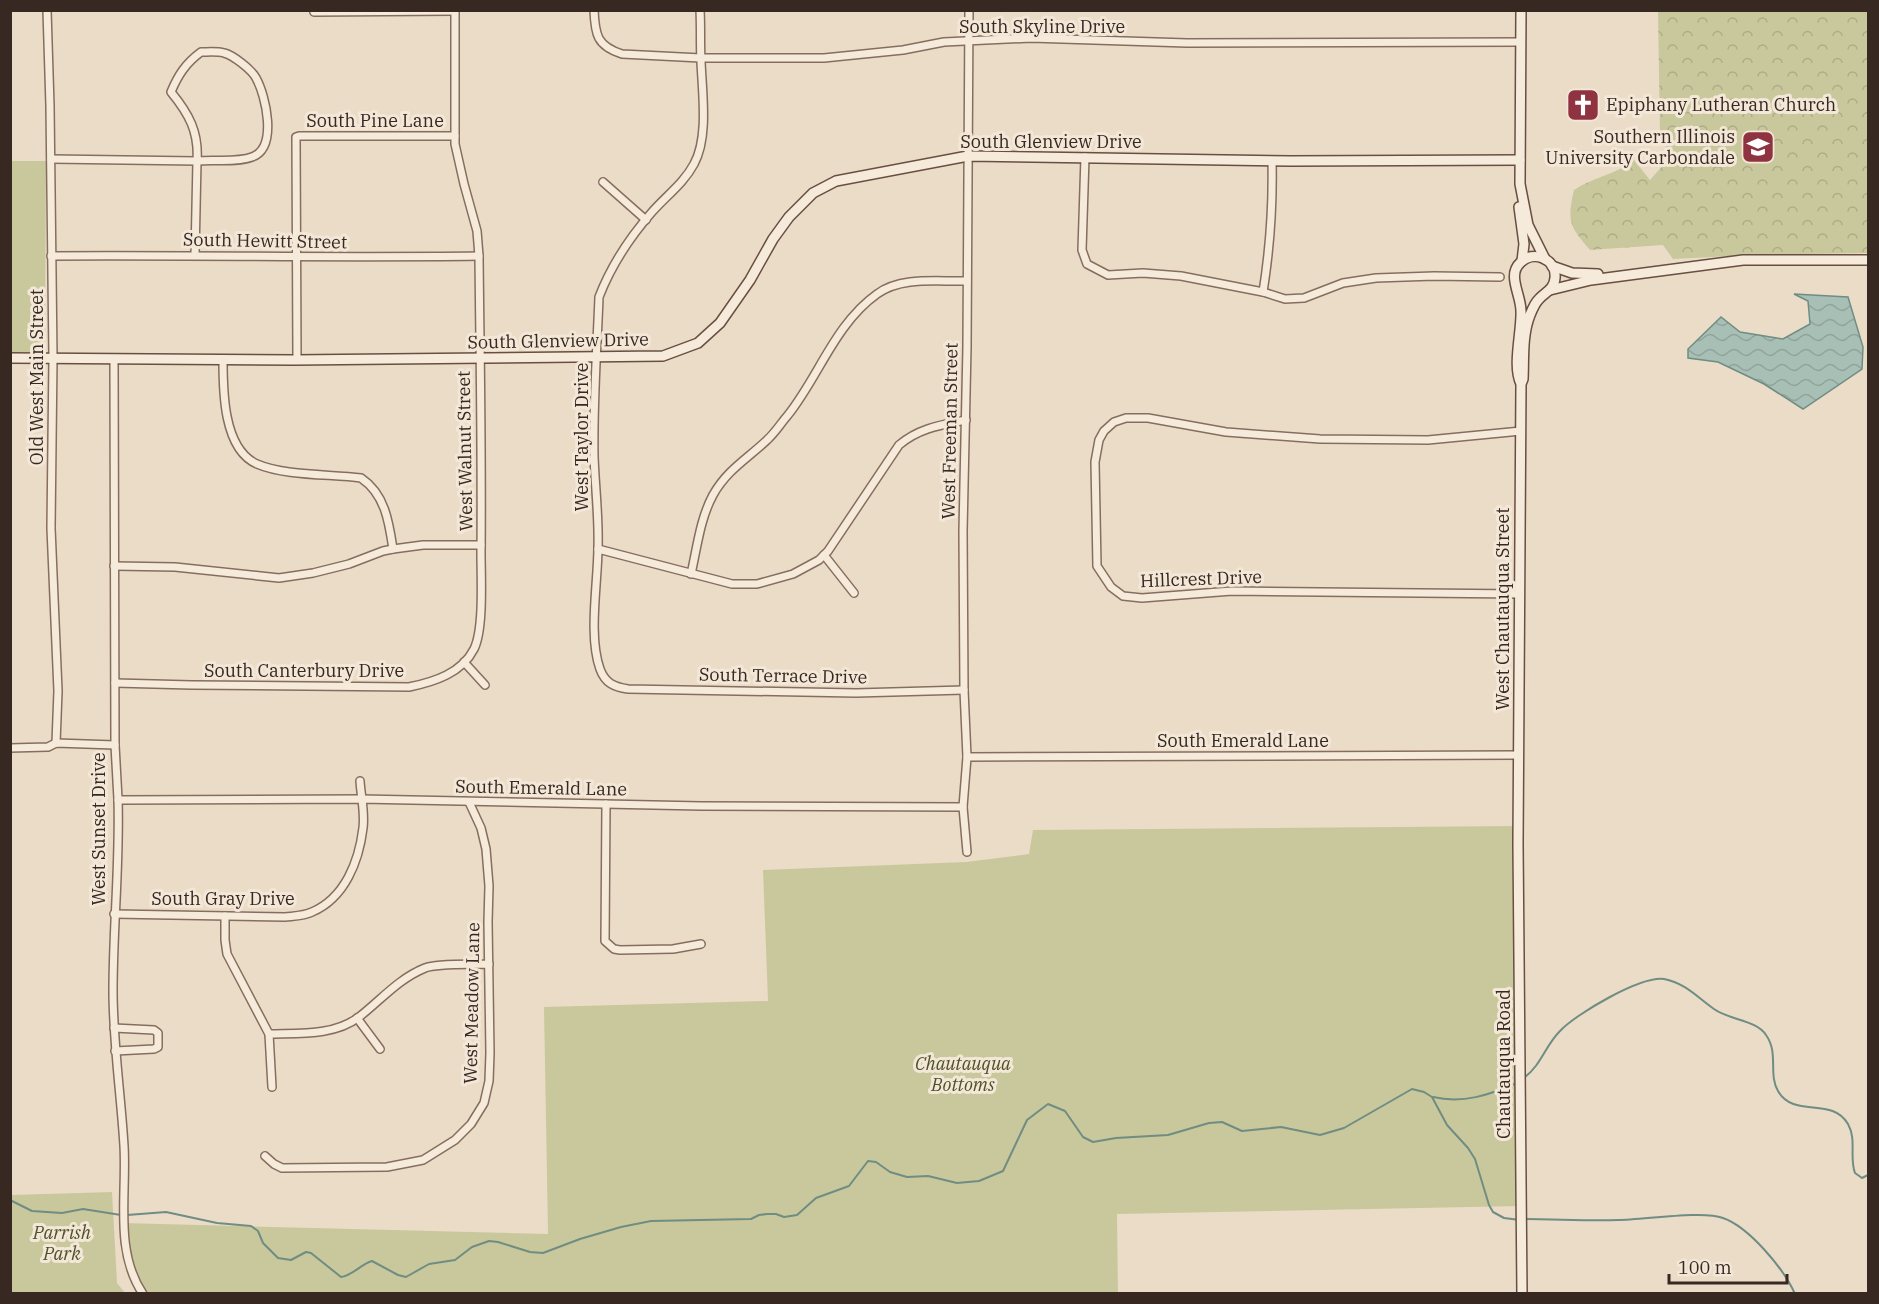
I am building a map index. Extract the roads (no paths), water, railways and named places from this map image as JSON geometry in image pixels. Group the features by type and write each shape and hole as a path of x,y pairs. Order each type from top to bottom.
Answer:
{"street":[{"name":"Old West Main Street","path":"47,10 53,358 51,528 58,691 56,743"},
{"name":"South Skyline Drive","path":"594,10 596,35 609,50 622,54 701,58 824,58 903,50 944,42 1031,38 1187,43 1521,42"},
{"name":"West Taylor Drive","path":"605,680 597,653 595,614 598,549 594,454 599,297 619,257 646,220 687,175 695,162 704,115 700,10"},
{"name":"West Freeman Street","path":"967,852 963,807 967,757 964,690 963,531 969,10"},
{"name":"West Chautauqua Street","path":"1521,10 1520,184 1528,225 1545,259 1552,266"},
{"path":"314,12 455,11"},
{"name":"West Walnut Street","path":"455,11 455,136 464,184 477,231 479,256 481,545 476,642"},
{"path":"51,159 197,161 252,158 262,152 268,138 263,98 256,76 235,58 224,52 201,52 178,77 171,92 191,121 198,145 197,161 195,255"},
{"name":"South Pine Lane","path":"296,257 296,137 455,136"},
{"name":"South Glenview Drive","path":"10,358 297,360 663,356 698,343 720,323 789,217 813,193 836,181 968,156 1272,161 1520,160"},
{"path":"1084,157 1082,250 1087,264 1108,274 1143,273 1181,276 1263,292 1285,299 1304,298 1343,283 1376,278 1500,277"},
{"path":"1263,292 1270,251 1273,201 1272,161"},
{"path":"603,182 646,220"},
{"name":"West Chautauqua Street","path":"1520,184 1518,202 1524,244 1521,261 1514,274 1521,311 1518,358 1518,380 1521,384"},
{"name":"South Hewitt Street","path":"51,256 479,256"},
{"path":"1521,261 1534,256 1545,259"},
{"path":"296,257 297,360"},
{"path":"1552,266 1572,273 1627,274 1743,260 1869,260"},
{"path":"1550,290 1555,278 1552,266"},
{"name":"West Chautauqua Street","path":"1518,834 1521,384 1527,323 1540,297 1550,290 1578,282 1627,274"},
{"path":"691,574 705,512 718,488 743,459 768,440 790,412 836,338 859,311 877,294 899,285 913,282 967,281"},
{"path":"1518,290 1528,297 1540,297"},
{"name":"West Sunset Drive","path":"114,360 114,745 118,800 114,914 114,1028 124,1148 123,1223 131,1271 143,1293"},
{"path":"223,360 225,411 231,431 246,456 256,464 272,468 361,478 378,493 388,521 393,549"},
{"name":"Hillcrest Drive","path":"1520,594 1232,591 1142,598 1123,596 1111,587 1098,567 1095,462 1099,440 1104,431 1114,422 1126,418 1148,418 1236,433 1350,440 1428,440 1521,431"},
{"path":"598,549 732,585 757,584 793,574 824,555 899,445 910,435 921,430 966,420"},
{"path":"114,566 175,567 279,578 349,564 383,550 423,545 481,545"},
{"path":"824,555 854,593"},
{"name":"South Canterbury Drive","path":"115,683 192,686 409,687 443,677 464,662 476,642"},
{"path":"464,662 485,685"},
{"name":"South Terrace Drive","path":"605,680 611,685 628,689 856,693 964,690"},
{"path":"10,748 48,747 56,743 114,745"},
{"name":"South Emerald Lane","path":"967,757 1519,755"},
{"path":"360,782 361,799"},
{"name":"South Emerald Lane","path":"118,800 361,799 963,807"},
{"name":"South Gray Drive","path":"114,914 294,916 311,913 328,903 345,884 357,859 363,826 361,799"},
{"name":"West Meadow Lane","path":"265,1156 282,1168 387,1167 423,1160 455,1140 471,1124 484,1103 489,1081 490,1053 489,886 486,849 481,828 469,802"},
{"path":"606,804 605,941 612,948 620,950 673,949 701,944"},
{"name":"Chautauqua Road","path":"1518,834 1522,1293"},
{"path":"225,916 225,940 229,959 269,1034 272,1087"},
{"path":"269,1034 324,1031 357,1018 394,985 429,967 489,964"},
{"path":"357,1018 380,1049"},
{"path":"114,1028 154,1030 158,1033 159,1041 158,1047 153,1049 116,1051"}],"water":[{"path":"1794,294 1848,297 1863,347 1862,369 1803,409 1764,384 1718,362 1688,358 1688,349 1721,317 1740,332 1783,339 1810,324 1808,301"}],"waterway":[{"path":"1524,1078 1535,1067 1560,1031 1580,1015 1640,983 1664,979 1685,987 1720,1013 1750,1023 1762,1030 1772,1049 1774,1078 1778,1091 1793,1104 1833,1111 1841,1116 1851,1130 1855,1173 1862,1178 1868,1175"},
{"path":"1433,1097 1465,1099 1517,1083"},
{"path":"127,1215 166,1212 217,1223 251,1226 258,1231 263,1243 278,1258 291,1260 306,1252 311,1253 341,1277 372,1261 406,1277 429,1264 455,1260 472,1247 489,1241 530,1252 543,1253 580,1239 651,1221 751,1219 767,1214 784,1217 797,1215 816,1198 849,1186 868,1161 876,1162 890,1172 907,1177 928,1176 957,1183 979,1181 1003,1171 1027,1120 1048,1104 1065,1111 1083,1137 1093,1142 1116,1138 1168,1135 1209,1123 1222,1122 1242,1131 1281,1127 1320,1135 1344,1128 1412,1089 1432,1097 1447,1125 1468,1148 1475,1159 1493,1212 1504,1218 1520,1220"},
{"path":"10,1200 32,1211 62,1213 83,1209 121,1215"},
{"path":"1525,1219 1618,1220 1702,1215 1723,1218 1744,1230 1765,1250 1783,1273 1795,1294"}],"place":[{"name":"Epiphany Lutheran Church","path":"1583,105"},
{"name":"Southern Illinois University Carbondale","path":"1758,147"}],"park label":[{"name":"Chautauqua Bottoms","path":"963,1074"},
{"name":"Parrish Park","path":"62,1243"}]}
